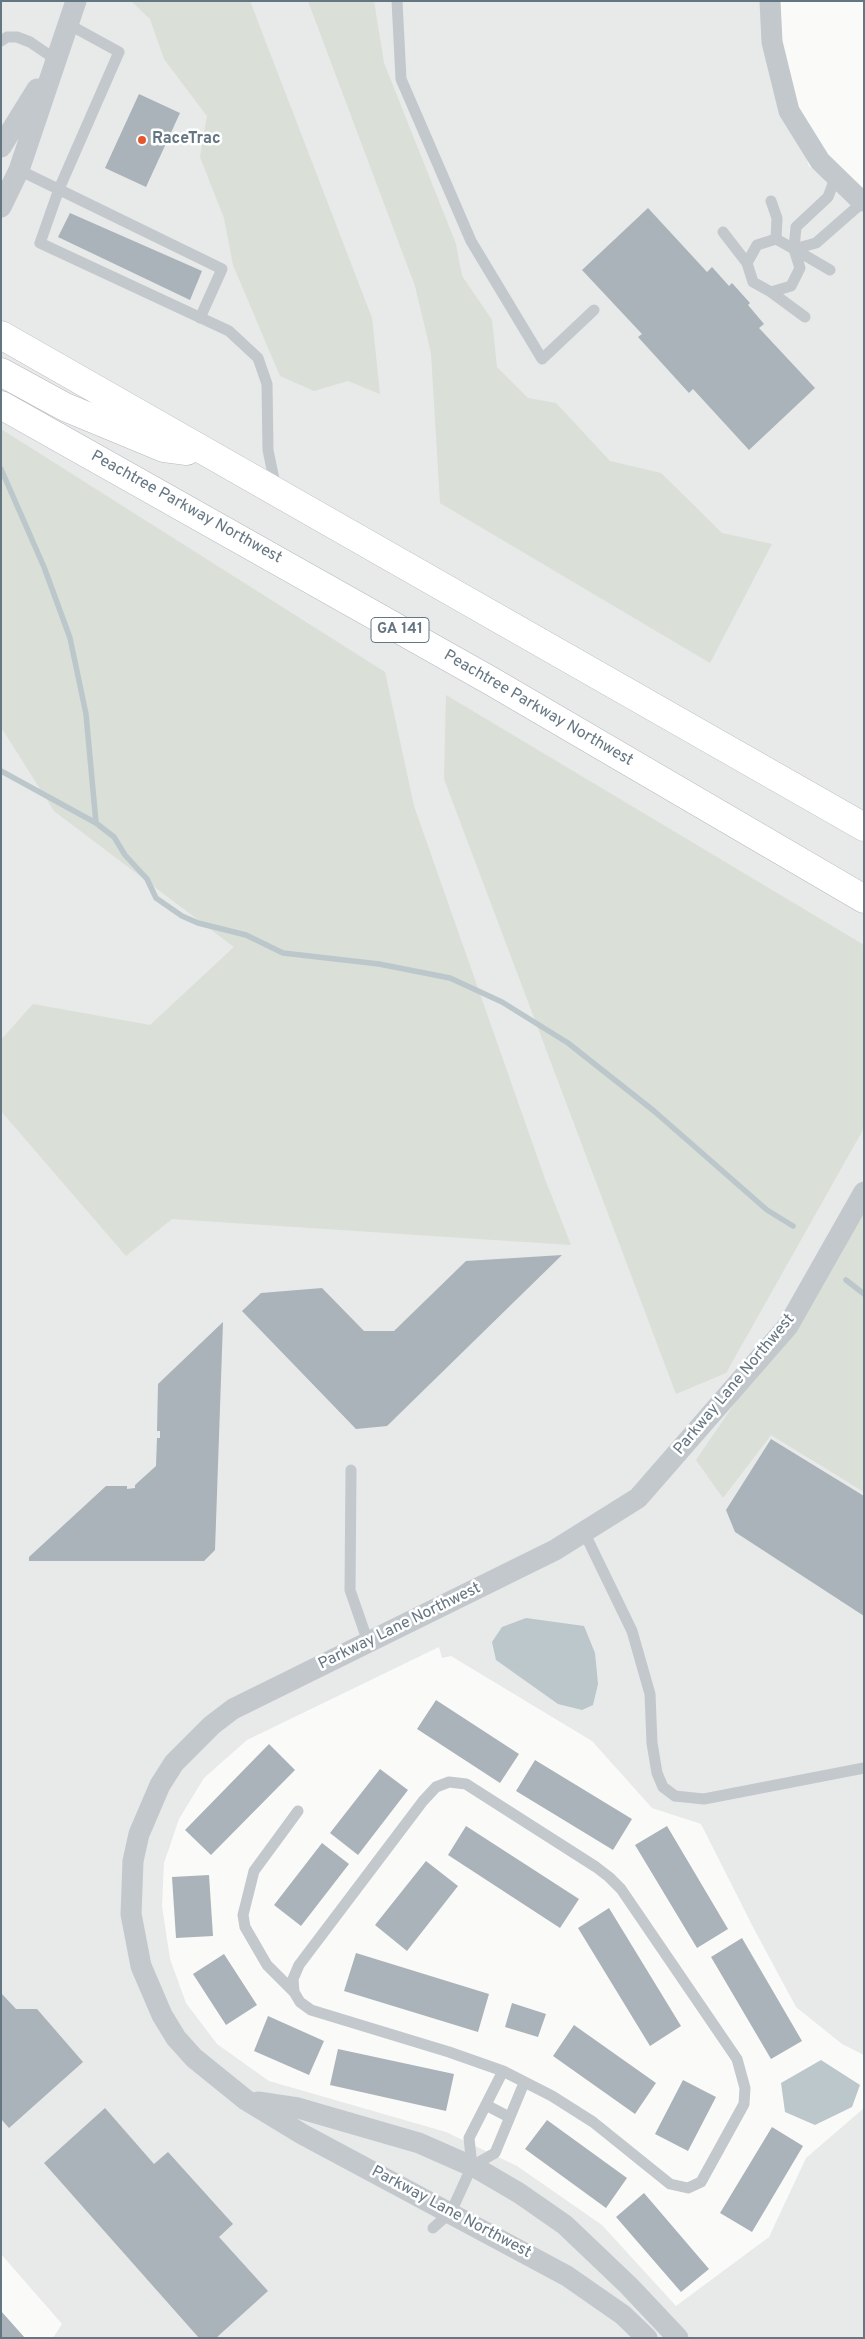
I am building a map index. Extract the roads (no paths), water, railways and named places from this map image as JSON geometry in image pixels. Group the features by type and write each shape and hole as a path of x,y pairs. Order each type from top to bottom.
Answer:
{"highway":[{"path":"1,335 206,454 864,827"},
{"path":"1,372 65,407 164,448 206,454"},
{"name":"Peachtree Parkway Northwest","path":"1,405 482,676 864,899"}],"street":[{"path":"1,207 19,170 76,1"},
{"path":"770,1 772,42 789,111 820,161 856,196 864,201"},
{"path":"1,147 55,59"},
{"path":"827,879 864,910"},
{"name":"Parkway Lane Northwest","path":"643,2334 624,2315 567,2276 302,2134 246,2100 194,2058 176,2038 150,1991 141,1966 131,1914 133,1861 139,1834 160,1785 174,1763 212,1725 233,1709 555,1550 638,1498 788,1326 864,1192"},
{"path":"246,2100 298,2108 419,2143 472,2166 519,2193 565,2225 616,2273 678,2338"}],"lane":[{"path":"397,1 401,79 470,241 542,360 594,310"},
{"path":"68,24 119,52 59,189 40,243 229,331 258,358 267,384 268,450 276,492"},
{"path":"1,41 7,37 17,37 30,42 55,59"},
{"path":"19,170 222,269 200,318"},
{"path":"771,292 791,286 800,268 794,249 796,227 828,198 836,176"},
{"path":"771,201 777,218 776,239"},
{"path":"794,249 816,243 864,201"},
{"path":"723,232 747,263 753,282 771,292 805,317"},
{"path":"747,263 757,245 776,239 830,270"},
{"path":"351,1470 350,1590 368,1642"},
{"path":"584,1532 617,1596 635,1639 650,1694 652,1743 657,1773 663,1787 676,1796 704,1800 864,1768"},
{"path":"294,1992 292,1979 299,1965 424,1801 436,1787 449,1782 466,1784 596,1866 621,1889 737,2059 745,2088 744,2104 710,2168 700,2182 688,2188 670,2184 593,2122 552,2096 503,2072 449,2052 311,2010 300,2002 294,1992 266,1965 245,1927 243,1915 254,1871 298,1811"},
{"path":"433,2228 450,2212 472,2166 470,2138 503,2072"},
{"path":"472,2166 495,2153 524,2083"},
{"path":"486,2106 510,2117"},
{"path":"643,2334 654,2314"}],"waterway":[{"path":"1,469 44,567 70,638 86,714 96,823"},
{"path":"1,771 96,823 114,837 125,855 147,879 156,898 182,916 198,923 246,935 283,953 379,964 450,978 502,1002 568,1043 654,1111 767,1210 793,1226"},
{"path":"846,1280 864,1294"}],"place":[{"name":"RaceTrac","path":"142,140"}]}
